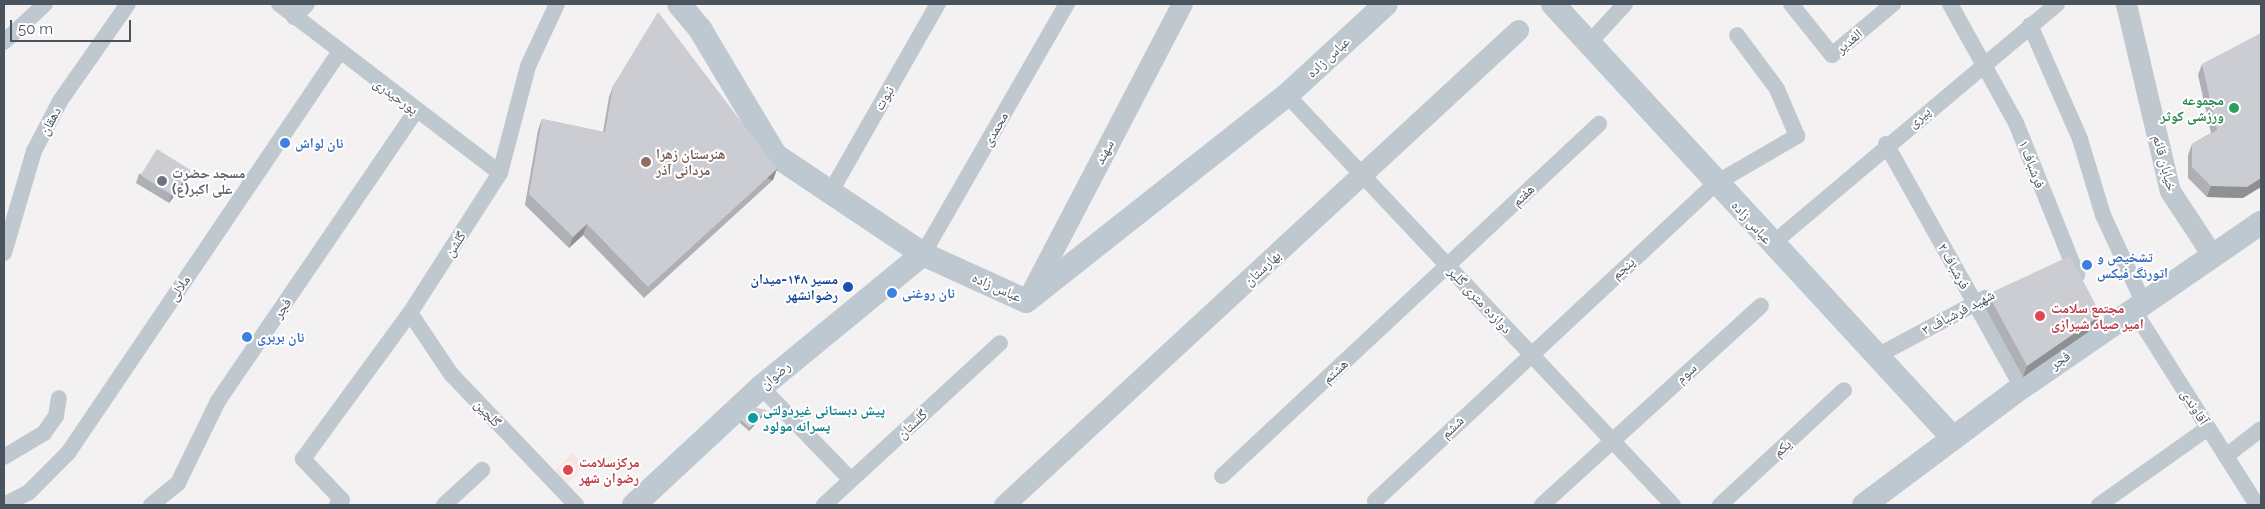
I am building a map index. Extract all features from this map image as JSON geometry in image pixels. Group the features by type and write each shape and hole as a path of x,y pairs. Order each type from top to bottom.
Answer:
{"main road":[{"name":"عباس زاده","path":"679,4 700,29 775,155 923,254 1026,301 1287,96 1386,4"},
{"name":"عباس زاده","path":"1553,4 1953,438"},
{"name":"فجر","path":"1864,505 2022,387 2101,321 2138,306 2261,222"},
{"name":"رضوان","path":"634,505 761,387 923,254"}],"street":[{"path":"4,42 44,4"},
{"name":"دهقان","path":"4,253 34,151 60,101 128,4"},
{"name":"پورحیدری","path":"278,4 338,54 500,173"},
{"path":"294,17 306,4"},
{"name":"گلشن","path":"336,505 342,500 303,459 410,313 500,173 528,66 557,4"},
{"name":"نبوت","path":"830,193 938,4"},
{"name":"محمدی","path":"923,254 1067,4"},
{"name":"سهند","path":"1026,301 1182,4"},
{"path":"1590,42 1625,4"},
{"name":"الغدیر","path":"1791,4 1832,55 1893,4"},
{"name":"فرشباف ۱","path":"1950,4 2016,123 2068,257 2084,289"},
{"name":"پیری","path":"1784,234 1983,62 2057,4"},
{"name":"خیابان قائم","path":"2126,4 2170,191 2212,256"},
{"name":"آقاوندی","path":"2030,25 2080,139 2103,215 2138,306 2226,456 2250,502"},
{"name":"بهارستان","path":"1004,505 1518,30"},
{"name":"پنجم","path":"1530,352 1716,183 1797,136 1778,89 1737,36"},
{"name":"ملالی","path":"4,505 28,493 68,453 338,54"},
{"name":"دوازده متری گلپر","path":"1287,96 1673,505"},
{"name":"فجر","path":"151,505 178,484 218,401 416,111"},
{"name":"هفتم","path":"1448,265 1599,124"},
{"name":"فرشباف ۲","path":"1886,144 2022,387"},
{"path":"2051,265 2068,257"},
{"name":"هشتم","path":"1222,476 1448,265"},
{"name":"شهید فرشباف ۳","path":"1877,356 2000,290"},
{"name":"سوم","path":"1542,505 1611,439 1760,306"},
{"name":"گلچین","path":"410,313 451,374 576,505"},
{"name":"گلستان","path":"824,505 1000,343"},
{"name":"ششم","path":"1375,502 1530,352"},
{"path":"761,387 851,480"},
{"name":"یکم","path":"1720,505 1844,390"},
{"path":"4,457 44,433 56,416 59,398"},
{"path":"2099,505 2208,428"},
{"path":"2226,456 2261,430"},
{"path":"444,505 482,470"}],"shaded area":[{"name":"مرکزسلامت رضوان شهر","path":"572,453 585,466 564,487 551,474"}],"building":[{"name":"هنرستان زهرا مردانی آذر","path":"658,12 777,169 648,287 587,224 573,237 529,194 542,119 605,132 613,86"},
{"name":"مجموعه ورزشی کوثر","path":"2261,33 2261,178 2247,187 2211,186 2192,167 2192,144 2217,130 2202,64"},
{"name":"مسجد حضرت علی اکبر(ع)","path":"157,149 190,170 174,196 141,175"},
{"name":"مجتمع سلامت امیر صیاد شیرازی","path":"2070,256 2101,315 2027,366 1988,294"},
{"name":"پیش دبستانی غیردولتی پسرانه مولود","path":"753,407 766,410 750,428 741,420"}],"place":[{"name":"مجموعه ورزشی کوثر","path":"2234,108"},
{"name":"نان لواش","path":"285,143"},
{"name":"هنرستان زهرا مردانی آذر","path":"646,162"},
{"name":"مسجد حضرت علی اکبر(ع)","path":"162,181"},
{"name":"تشخیص و اتورنگ فیکس","path":"2087,265"},
{"name":"مسیر ۱۴۸-میدان رضوانشهر","path":"848,287"},
{"name":"نان روغنی","path":"892,293"},
{"name":"مجتمع سلامت امیر صیاد شیرازی","path":"2040,316"},
{"name":"نان بربری","path":"247,337"},
{"name":"پیش دبستانی غیردولتی پسرانه مولود","path":"753,418"},
{"name":"مرکزسلامت رضوان شهر","path":"568,470"}]}
